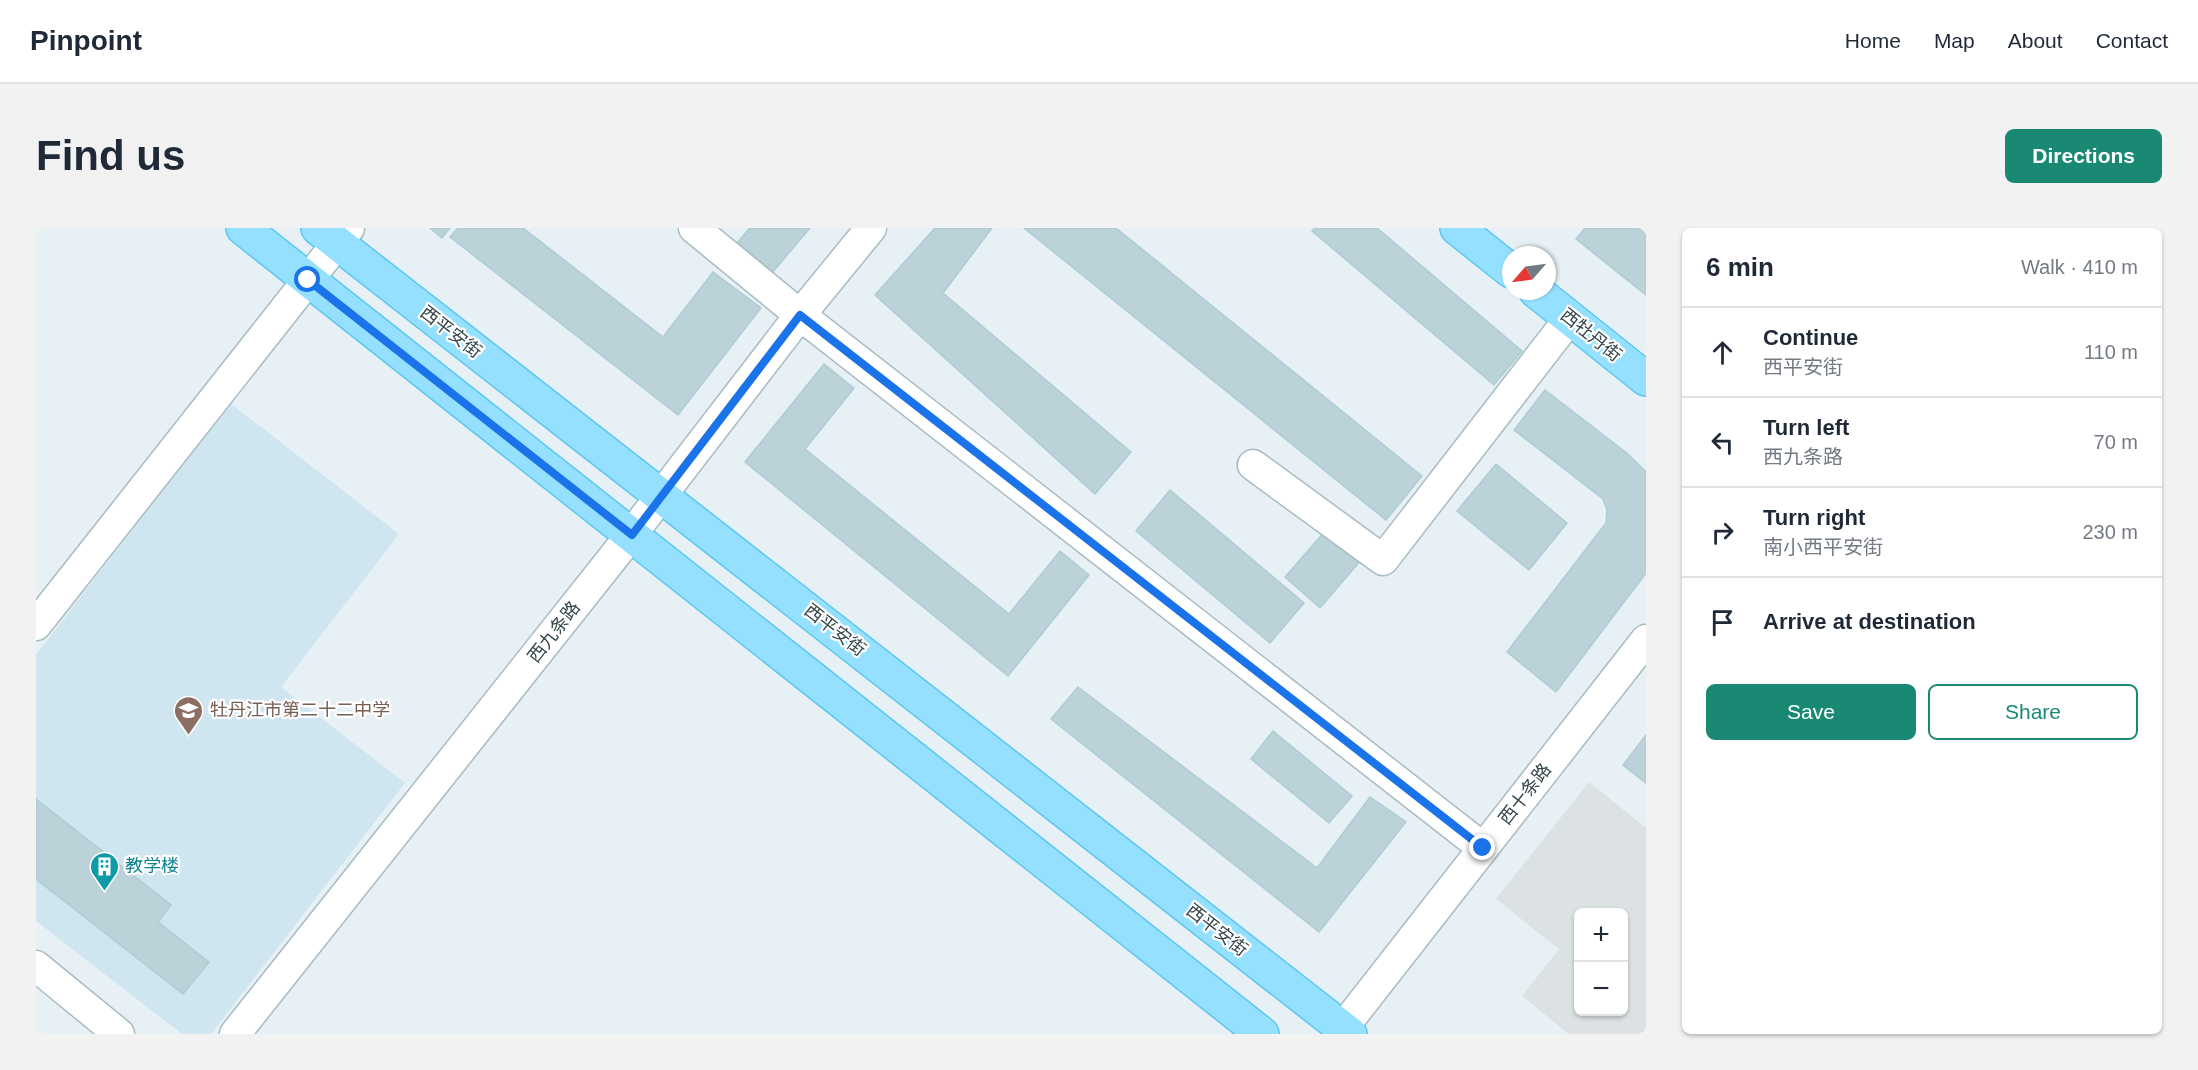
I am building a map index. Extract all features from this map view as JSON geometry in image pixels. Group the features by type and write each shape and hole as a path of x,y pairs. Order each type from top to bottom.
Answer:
{"main road":[{"path":"243,228 1262,1034"},
{"path":"1457,228 1502,264"},
{"name":"西平安街","path":"335,233 661,494 1344,1032"},
{"name":"西牡丹街","path":"1547,300 1646,379"}],"street":[{"path":"694,228 800,315 1483,848"},
{"name":"西九条路","path":"235,1034 632,535 661,494 800,315 871,228"},
{"path":"36,625 308,280 335,233"},
{"path":"1253,465 1383,560 1570,318"},
{"name":"西十条路","path":"1344,1032 1483,848 1646,640"},
{"path":"36,966 119,1034"}],"shaded area":[{"name":"牡丹江市第二十二中学","path":"230,403 399,534 281,687 405,783 211,1034 182,1034 36,921 36,655"},
{"path":"1589,782 1646,828 1646,1034 1569,1034 1522,996 1559,949 1496,899"}],"building":[{"path":"430,228 450,228 442,238"},
{"path":"458,228 523,228 663,337 713,272 761,308 678,415 450,237"},
{"path":"750,228 810,228 766,280 731,250"},
{"path":"935,228 992,228 943,293 1131,452 1095,494 875,295"},
{"path":"1024,228 1116,228 1422,476 1386,520"},
{"path":"1315,228 1377,228 1522,351 1494,385 1312,231"},
{"path":"1585,228 1646,228 1646,295 1576,239"},
{"path":"824,364 854,388 805,449 1009,614 1060,551 1089,575 1008,676 745,462"},
{"path":"1545,390 1628,454 1646,472 1646,573 1556,692 1507,652 1606,523 1607,510 1603,499 1514,430"},
{"path":"1496,464 1567,523 1529,570 1457,511"},
{"path":"1170,490 1304,603 1270,643 1136,531"},
{"path":"1326,530 1361,560 1320,608 1285,577"},
{"path":"1078,687 1317,868 1370,797 1406,822 1319,932 1051,719"},
{"path":"1273,731 1352,796 1329,823 1251,759"},
{"path":"1646,735 1646,783 1623,765"},
{"name":"教学楼","path":"36,799 171,905 158,922 209,962 183,994 36,879"}],"place":[{"name":"牡丹江市第二十二中学","path":"189,736"},
{"name":"教学楼","path":"104,892"}],"route":[{"path":"308,280 632,535 661,494 800,315 1483,848"}]}
